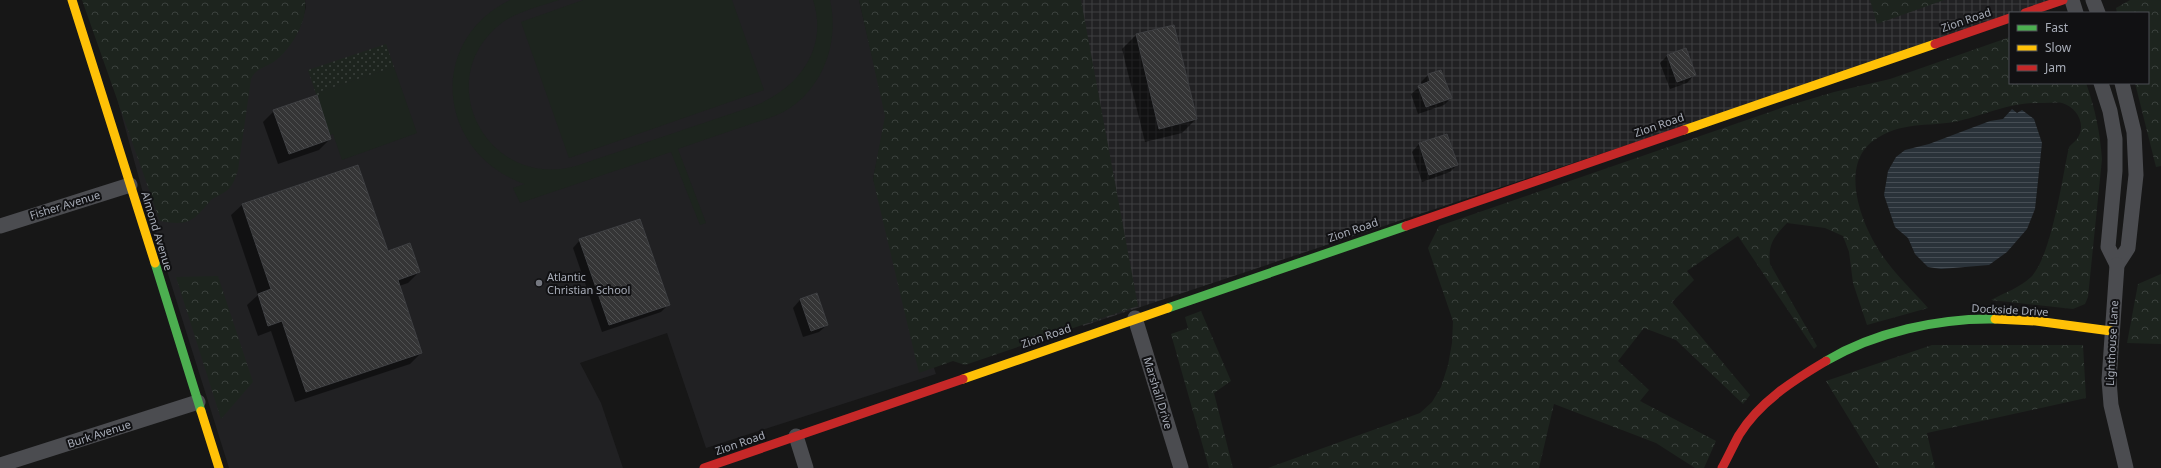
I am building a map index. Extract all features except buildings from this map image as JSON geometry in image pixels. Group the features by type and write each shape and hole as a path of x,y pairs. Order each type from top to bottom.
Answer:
{"street":[{"name":"Almond Avenue","path":"72,0 219,468"},
{"path":"2028,12 2063,0"},
{"path":"2072,0 2076,12"},
{"path":"2093,0 2098,12"},
{"name":"Zion Road","path":"704,468 1135,318 2009,18"},
{"path":"2101,84 2110,111 2114,139 2115,171 2108,247 2117,265"},
{"name":"Lighthouse Lane","path":"2122,84 2134,132 2136,175 2128,248 2117,265 2108,380 2111,405 2126,468"},
{"name":"Fisher Avenue","path":"0,226 130,185"},
{"name":"Marshall Drive","path":"1135,318 1181,468"},
{"name":"Dockside Drive","path":"1722,468 1740,432 1767,403 1811,370 1861,344 1927,325 1977,319 2018,320 2111,331"},
{"name":"Burk Avenue","path":"0,465 198,402"},
{"path":"796,436 806,468"}],"shaded area":[{"name":"Atlantic Christian School","path":"305,0 859,0 886,116 873,179 936,374 706,448 667,333 580,363 601,403 623,468 229,468 146,204 114,87 293,40 301,25 306,7"},
{"path":"983,0 2063,0 2027,12 2009,12 2009,18 1083,326"},
{"path":"2012,109 2017,113 2022,110 2034,119 2042,143 2035,209 2027,229 2007,252 1989,265 1941,269 1928,267 1915,254 1908,238 1895,227 1884,195 1888,171 1896,157 1905,150 1929,144 1990,121 2003,119"}],"green space":[{"path":"82,0 305,0 304,17 292,42 281,56 258,70 251,79 238,170 233,183 229,189 212,200 199,214 189,221 177,223 160,221"},
{"path":"510,0 559,0 530,9 509,18 503,22 481,45 470,72 470,99 478,124 494,146 516,162 544,169 576,166 754,106 770,99 796,78 806,65 813,51 817,35 817,18 813,0 830,0 832,15 831,45 820,74 812,87 790,108 779,114 678,149 706,223 700,225 671,152 520,203 513,188 525,184 496,169 474,148 460,124 453,96 454,69 464,42 483,19"},
{"path":"583,0 732,0 764,90 569,158 521,22"},
{"path":"859,0 1081,0 1138,306 965,365 953,361 919,373 873,179 885,116"},
{"path":"1870,0 1944,0 1877,24"},
{"path":"2130,0 2161,0 2161,166 2156,167 2135,84 2149,84 2149,12 2117,12 2116,8"},
{"path":"2009,37 2009,84 2086,84 2100,139 2102,159 2088,297 2085,304 2073,309 1991,300 2027,281 2038,266 2045,252 2055,215 2069,147 2080,134 2081,123 2076,112 2072,108 2062,103 2032,103 2011,106 1949,123 1909,126 1889,132 1879,137 1866,148 1858,161 1856,193 1860,210 1867,227 1882,255 1898,276 1928,308 1867,325 1853,283 1849,252 1843,236 1825,228 1787,223 1772,242 1770,264 1817,346 1814,349 1738,236 1687,271 1694,280 1672,302 1750,395 1743,404 1676,340 1644,328 1618,361 1649,390 1640,401 1716,441 1704,468 1695,468 1656,443 1554,404 1539,468 1268,468 1420,413 1432,402 1441,387 1448,365 1452,343 1453,321 1428,248 1439,226 1787,106 1834,92 1890,79"},
{"path":"386,44 394,67 319,92 320,96 317,97 308,70"},
{"path":"394,67 417,133 342,160 333,134 330,135 317,97 320,96 319,92"},
{"path":"2161,274 2161,344 2127,343 2138,284"},
{"path":"218,276 253,382 221,419 176,277"},
{"path":"1201,311 1231,381 1214,393 1233,468 1209,468 1171,334 1188,328 1185,317"},
{"path":"1932,345 2083,345 2086,398 1927,433 1935,468 1879,468 1826,381"}],"traffic: fast":[{"path":"1168,308 1406,226"},
{"path":"155,263 201,411"},
{"path":"1826,361 1865,342 1908,329 1952,321 1995,319"}],"traffic: slow":[{"path":"72,0 155,263"},
{"path":"1684,130 1935,44"},
{"path":"963,379 1168,308"},
{"path":"1995,319 2036,321 2111,331"},
{"path":"201,411 219,468"}],"traffic: jam":[{"path":"2028,12 2063,0"},
{"path":"1935,44 2009,18"},
{"path":"1406,226 1684,130"},
{"path":"1722,468 1739,435 1757,412 1790,384 1826,361"},
{"path":"704,468 963,379"}],"place":[{"name":"Atlantic Christian School","path":"539,283"}]}
